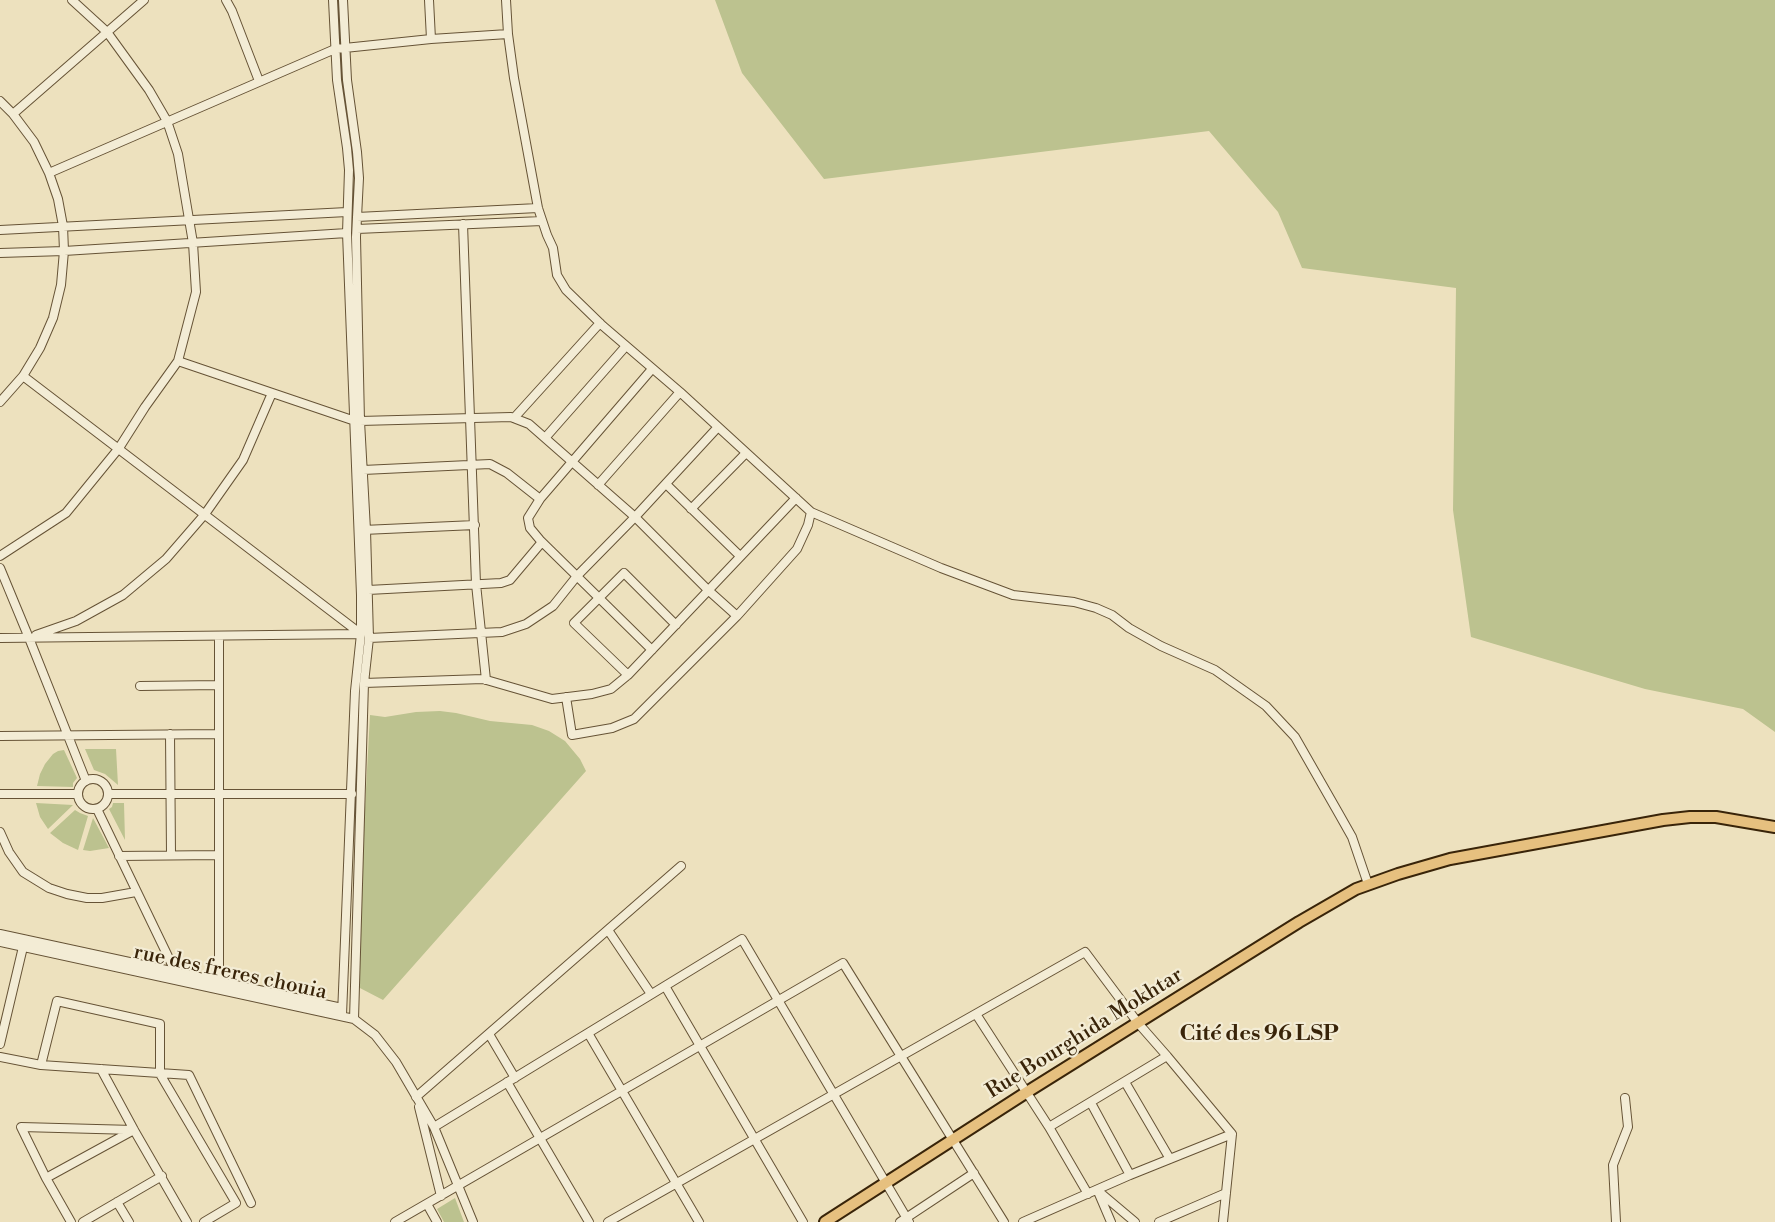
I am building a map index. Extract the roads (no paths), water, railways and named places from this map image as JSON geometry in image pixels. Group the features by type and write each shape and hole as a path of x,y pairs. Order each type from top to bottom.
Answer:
{"main road":[{"name":"Rue Bourghida Mokhtar","path":"825,1222 1306,917 1368,884 1450,859 1663,820 1716,817 1775,827"}],"street":[{"path":"0,556 66,513 119,448 145,406 178,361 196,292 193,243 178,154 167,121 149,90 107,32 72,0"},
{"path":"13,114 144,0"},
{"path":"226,0 259,81"},
{"path":"333,0 337,80 349,170 347,233 369,638 364,683 354,1018"},
{"path":"342,1011 355,691 361,634 363,470 358,421 357,217 359,178 347,80 344,0"},
{"path":"429,0 431,39"},
{"path":"506,0 514,78 538,207 553,248 557,275 566,290 811,512 1013,596 1074,602 1096,608 1112,615 1129,628 1161,646 1215,670 1266,706 1295,737 1352,837 1368,884"},
{"path":"49,173 335,49 508,34"},
{"path":"0,101 13,114 33,142 49,173 58,199 63,226 64,251 61,285 53,318 40,348 23,376 0,402"},
{"path":"357,217 538,207"},
{"path":"0,230 347,212"},
{"path":"357,229 542,221"},
{"path":"463,225 476,584 486,680"},
{"path":"0,253 347,233"},
{"path":"514,418 600,323"},
{"path":"546,438 626,346"},
{"path":"178,361 358,421 514,418 529,424 635,517 737,616"},
{"path":"652,369 540,499 528,518 530,528 542,542 652,650"},
{"path":"23,376 361,634"},
{"path":"598,485 680,392"},
{"path":"29,638 76,621 123,595 166,559 205,514 243,460 272,393"},
{"path":"369,638 502,632 526,624 553,606 577,576 718,427"},
{"path":"691,509 746,453"},
{"path":"363,470 490,464 496,466 540,499"},
{"path":"666,484 740,556"},
{"path":"364,683 453,679 486,680 552,699 611,689 628,675 796,498"},
{"path":"566,697 572,735 612,728 634,719 737,616 797,549 811,512"},
{"path":"362,530 475,525"},
{"path":"368,590 501,584 510,580 542,542"},
{"path":"0,568 86,781"},
{"path":"628,675 574,623 624,573 676,625"},
{"path":"0,638 361,634"},
{"path":"219,636 219,985"},
{"path":"140,686 219,685"},
{"path":"170,734 171,854"},
{"path":"0,736 219,734"},
{"path":"96,779 105,784 108,794 105,803 97,809 84,806 78,794 80,786 86,781 96,779"},
{"path":"0,794 78,794"},
{"path":"108,794 352,794"},
{"path":"97,809 177,976"},
{"path":"0,832 9,852 23,872 49,888 67,894 102,898 136,892"},
{"path":"119,856 219,855"},
{"path":"416,1097 681,866"},
{"path":"608,930 651,994"},
{"path":"0,934 177,976"},
{"path":"434,1127 742,939 888,1183 905,1220 974,1173"},
{"name":"rue des freres chouia","path":"0,942 342,1011 375,1035 396,1062 416,1097"},
{"path":"0,1044 23,947"},
{"path":"608,1222 1085,952 1137,1023 1232,1134 1223,1222"},
{"path":"395,1222 843,963 1004,1222"},
{"path":"665,986 803,1222"},
{"path":"41,1065 57,1001 160,1024 160,1074 236,1203 204,1222"},
{"path":"976,1014 1049,1127 1088,1194"},
{"path":"588,1033 699,1222"},
{"path":"489,1034 515,1077"},
{"path":"1049,1127 1167,1056"},
{"path":"0,1058 41,1065 189,1075 251,1203"},
{"path":"101,1069 187,1222"},
{"path":"507,1082 589,1222"},
{"path":"1125,1082 1170,1159"},
{"path":"416,1097 434,1127 473,1222"},
{"path":"416,1097 441,1196"},
{"path":"1616,1222 1613,1165 1628,1126 1625,1098"},
{"path":"1091,1103 1130,1175"},
{"path":"71,1222 21,1127 134,1130"},
{"path":"46,1178 134,1130"},
{"path":"1023,1222 1232,1134"},
{"path":"83,1222 162,1176"},
{"path":"1097,1190 1112,1222"},
{"path":"1097,1190 1135,1222"},
{"path":"1159,1222 1226,1193"},
{"path":"117,1202 129,1222"},
{"path":"427,1204 437,1222"}],"district":[{"name":"Cité des 96 LSP","path":"1259,1035"}]}
